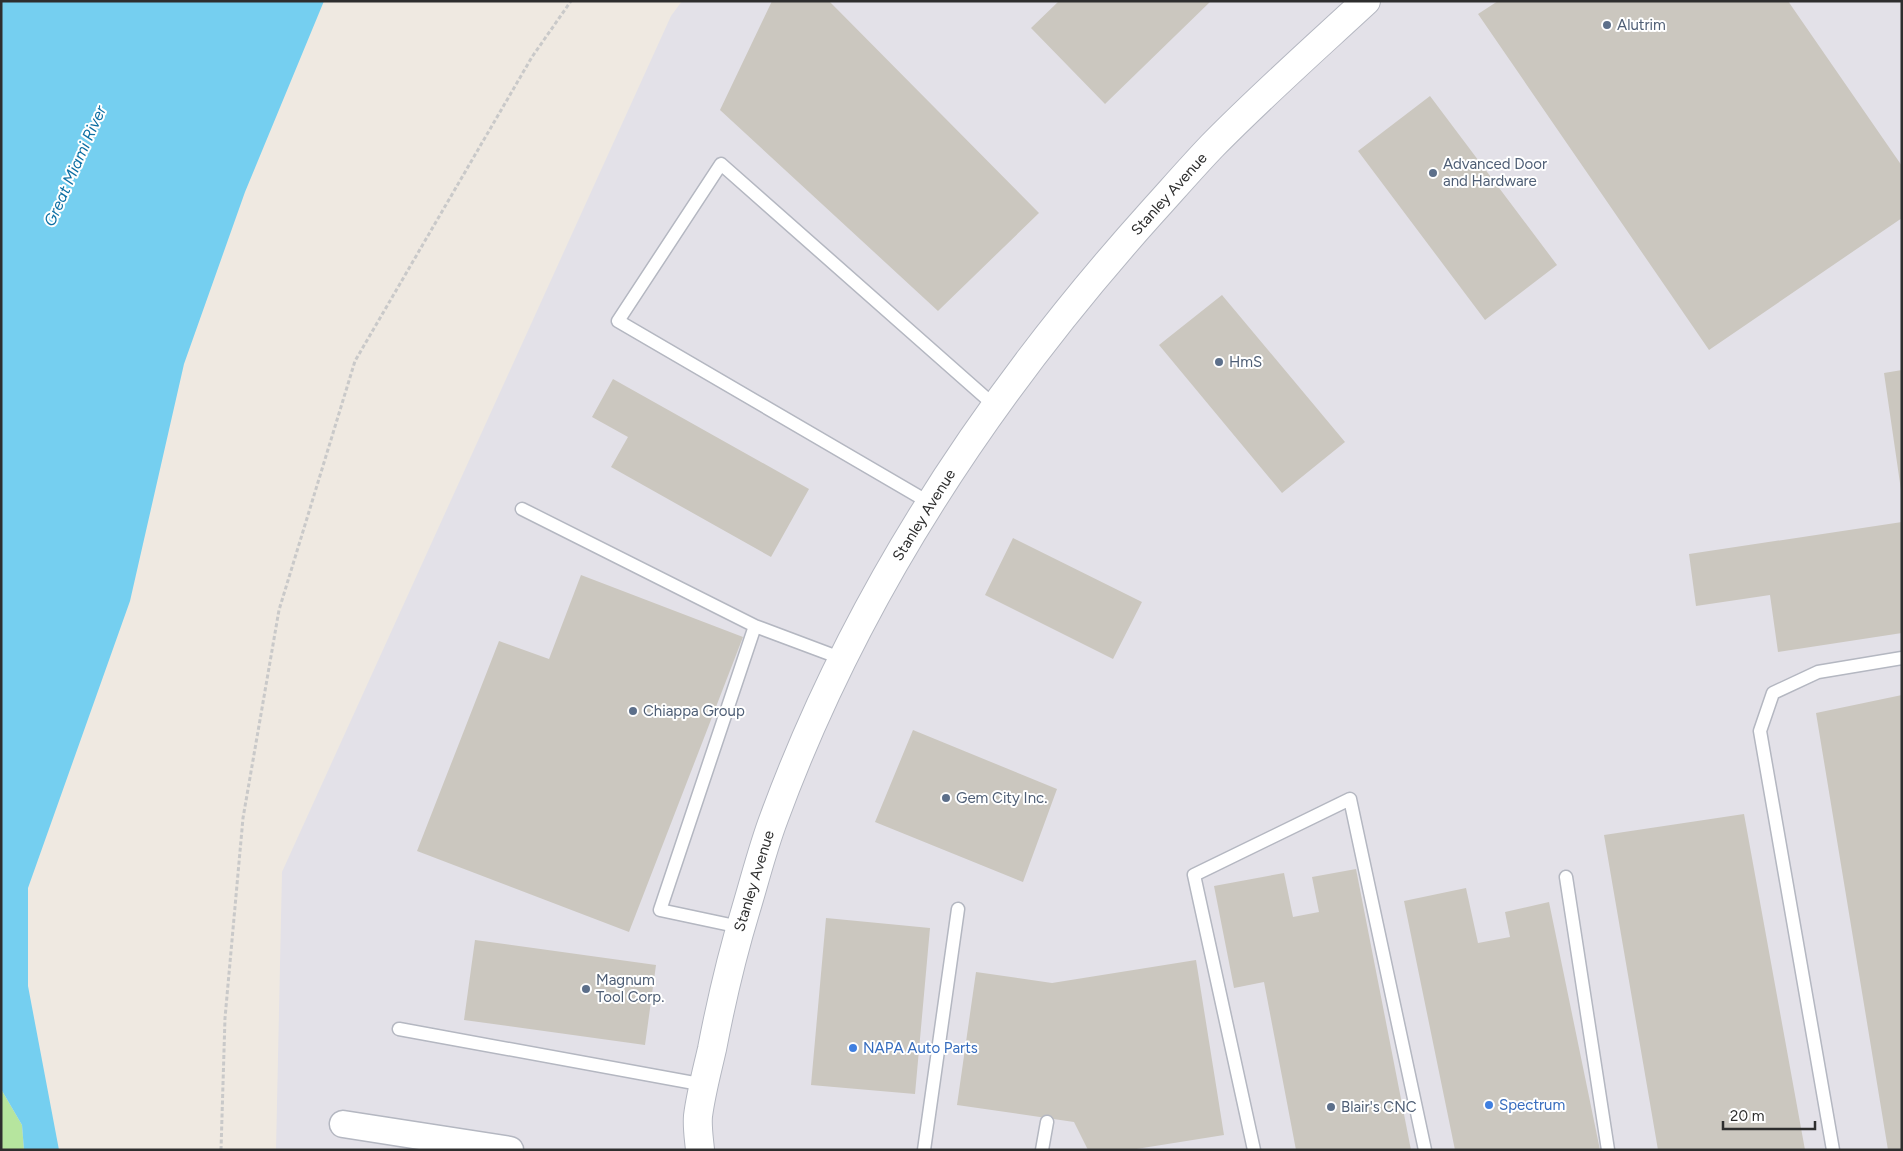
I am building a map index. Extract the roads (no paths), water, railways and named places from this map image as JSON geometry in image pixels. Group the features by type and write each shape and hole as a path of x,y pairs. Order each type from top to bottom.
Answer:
{"street":[{"name":"Stanley Avenue","path":"700,1150 698,1118 721,1003 740,927 773,820 796,760 843,659 914,528 995,406 1061,318 1103,268 1211,148 1286,74 1366,1"},
{"path":"343,1124 510,1150"}],"lane":[{"path":"930,503 618,321 721,164 995,406"},
{"path":"522,509 755,626 843,659"},
{"path":"740,927 660,910 755,626"},
{"path":"1832,1150 1760,731 1773,693 1818,672 1902,658"},
{"path":"1254,1150 1194,875 1350,799 1425,1150"},
{"path":"1566,877 1608,1150"},
{"path":"924,1150 958,910"},
{"path":"400,1029 705,1085"},
{"path":"1042,1150 1047,1122"}],"water":[{"name":"Great Miami River","path":"1,1 324,1 245,192 184,364 130,601 28,888 28,986 59,1150 24,1150 22,1125 1,1089"}],"place":[{"name":"Alutrim","path":"1607,25"},
{"name":"Advanced Door and Hardware","path":"1433,173"},
{"name":"HmS","path":"1219,362"},
{"name":"Chiappa Group","path":"633,711"},
{"name":"Gem City Inc.","path":"946,798"},
{"name":"Magnum Tool Corp.","path":"586,989"},
{"name":"NAPA Auto Parts","path":"853,1048"},
{"name":"Spectrum","path":"1489,1105"},
{"name":"Blair's CNC","path":"1331,1107"}]}
